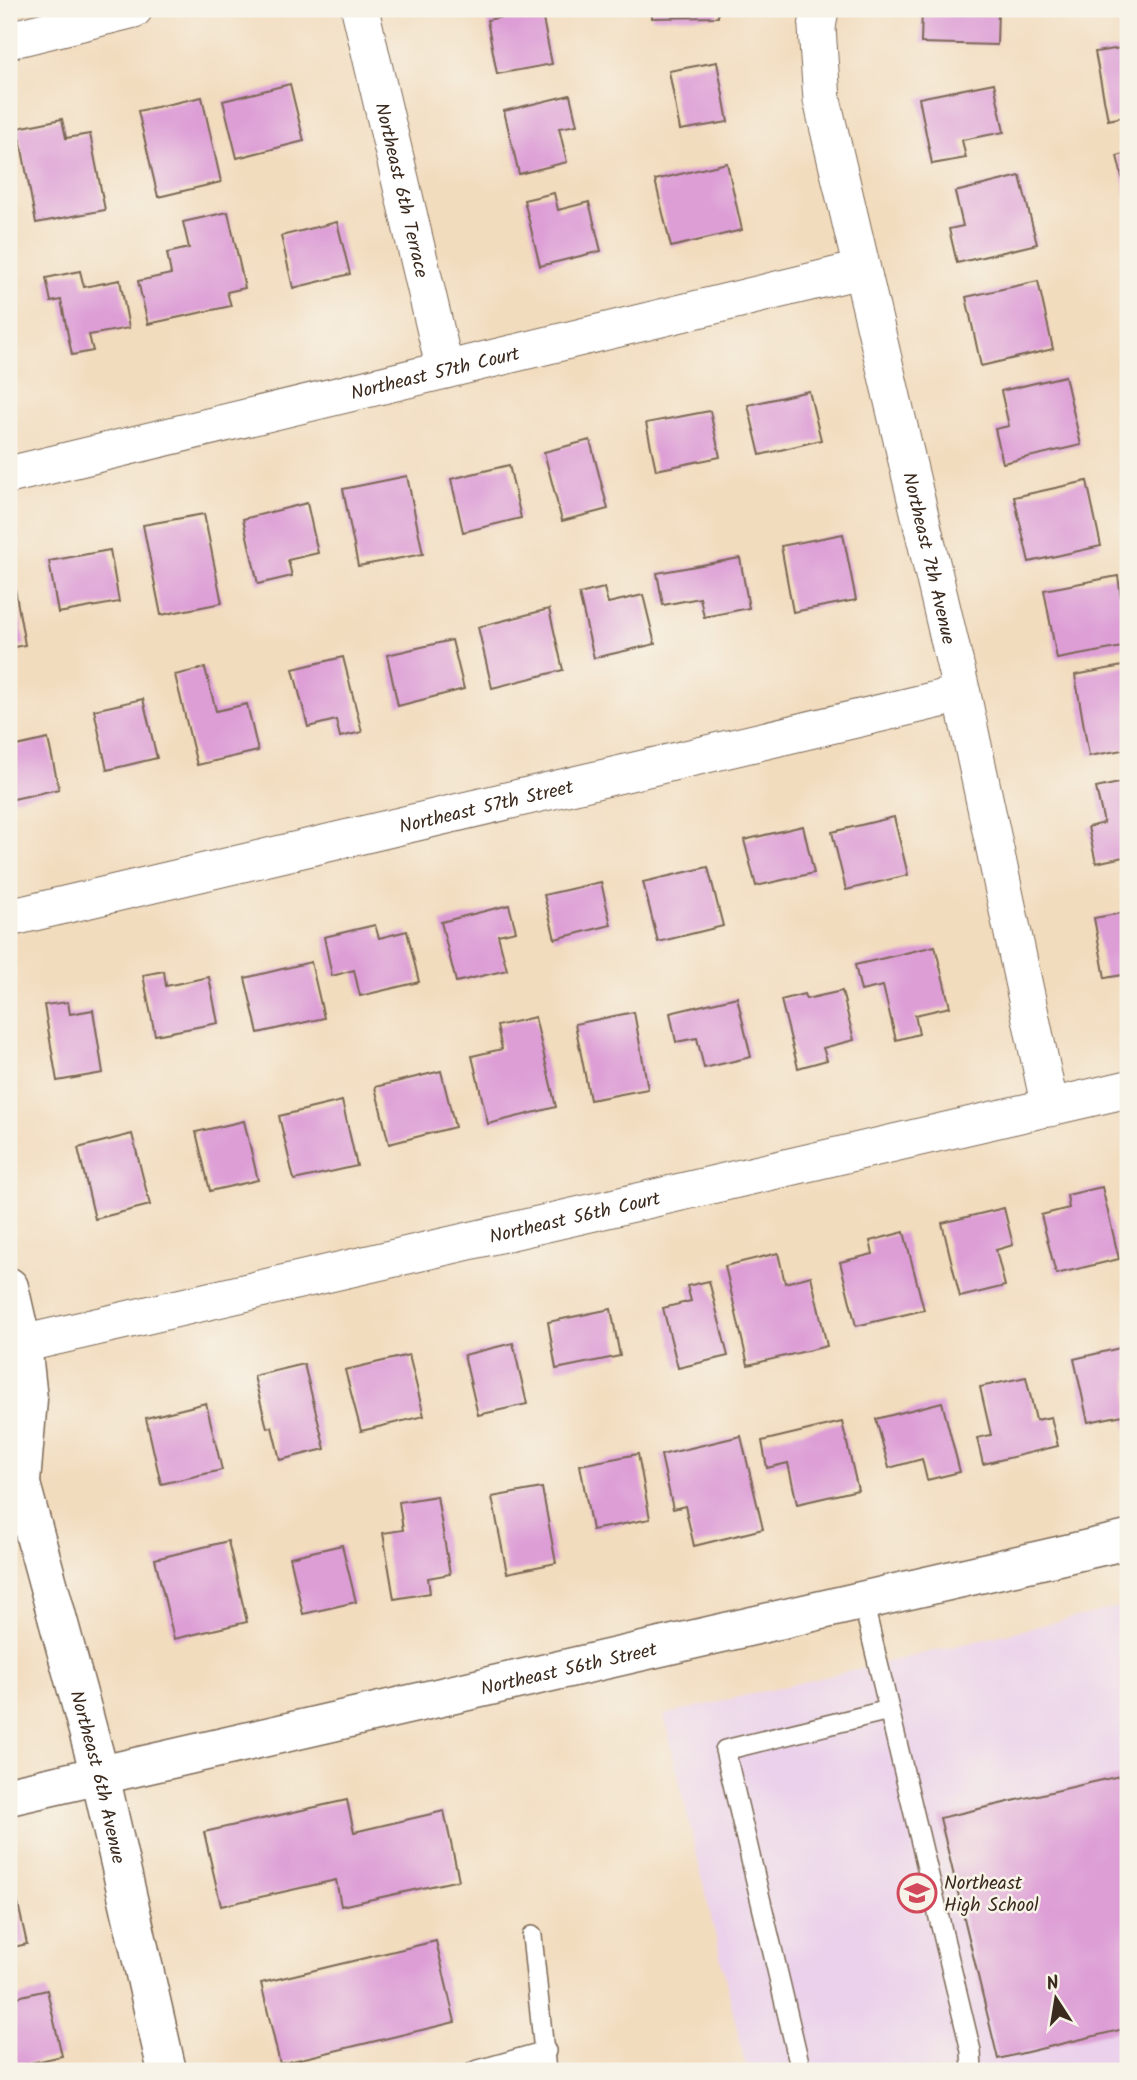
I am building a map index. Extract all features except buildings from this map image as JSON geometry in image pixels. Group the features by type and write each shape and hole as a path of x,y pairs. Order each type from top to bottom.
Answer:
{"street":[{"path":"9,40 134,9"},
{"name":"Northeast 6th Terrace","path":"360,9 445,370"},
{"name":"Northeast 7th Avenue","path":"820,9 817,28 822,100 962,694 1050,1108"},
{"name":"Northeast 57th Court","path":"9,475 860,270"},
{"name":"Northeast 57th Street","path":"9,918 962,694"},
{"name":"Northeast 56th Court","path":"22,1344 1128,1089"},
{"name":"Northeast 6th Avenue","path":"9,1287 22,1344 28,1399 15,1468 100,1776 167,2071"},
{"name":"Northeast 56th Street","path":"9,1796 1128,1540"}],"lane":[{"path":"863,1601 968,2038 972,2071"},
{"path":"801,2071 724,1750 889,1710"},
{"path":"532,1936 546,2071"},
{"path":"475,2071 546,2051"}],"shaded area":[{"name":"Northeast High School","path":"1128,1605 1128,2071 747,2071 664,1715"}],"place":[{"name":"Northeast High School","path":"917,1893"}]}
